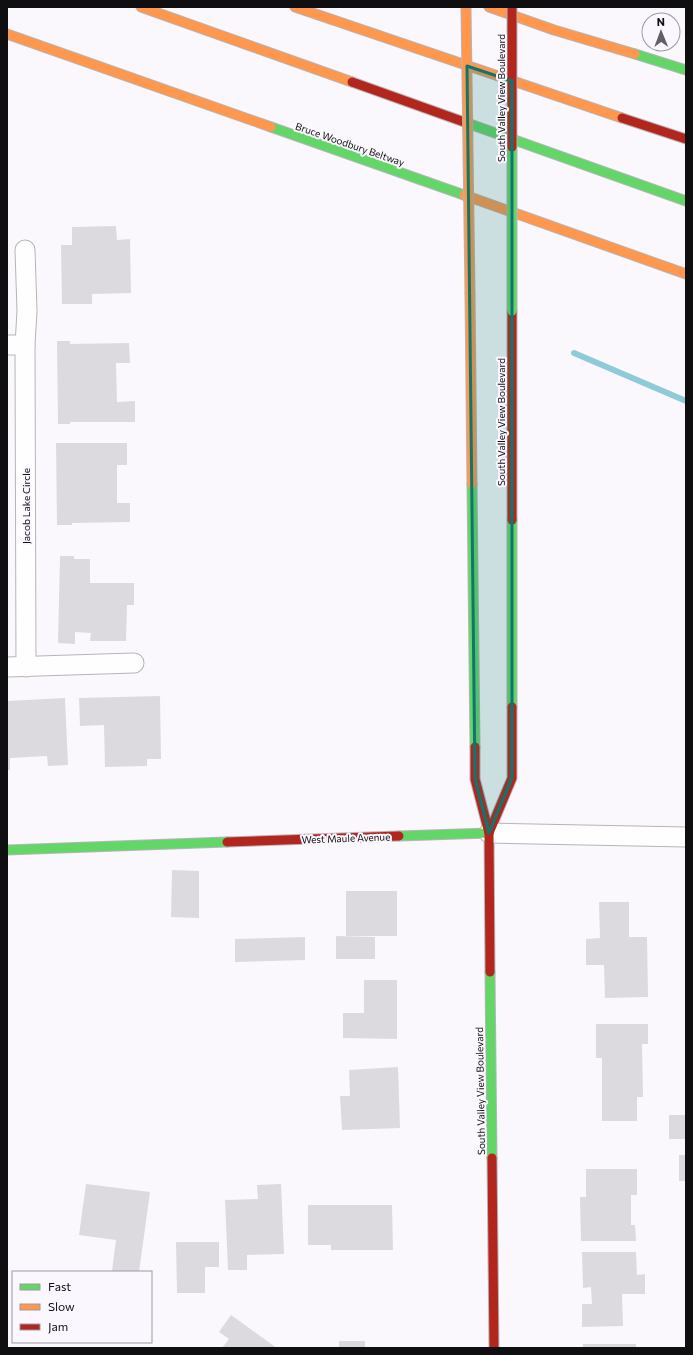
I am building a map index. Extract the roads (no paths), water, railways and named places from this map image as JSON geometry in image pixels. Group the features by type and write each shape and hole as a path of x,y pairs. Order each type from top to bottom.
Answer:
{"main road":[{"path":"141,7 686,201"},
{"path":"295,7 686,139"},
{"name":"South Valley View Boulevard","path":"466,7 475,779 489,833 494,1348"},
{"path":"489,7 554,30 686,70"},
{"name":"South Valley View Boulevard","path":"489,833 512,778 512,7"},
{"name":"Bruce Woodbury Beltway","path":"7,34 686,274"},
{"name":"West Maule Avenue","path":"7,850 489,833"}],"street":[{"name":"Jacob Lake Circle","path":"25,250 27,312 16,345 26,667"},
{"path":"7,667 134,663"},
{"name":"West Maule Avenue","path":"489,833 686,837"}],"waterway":[{"path":"574,353 686,401"}]}
